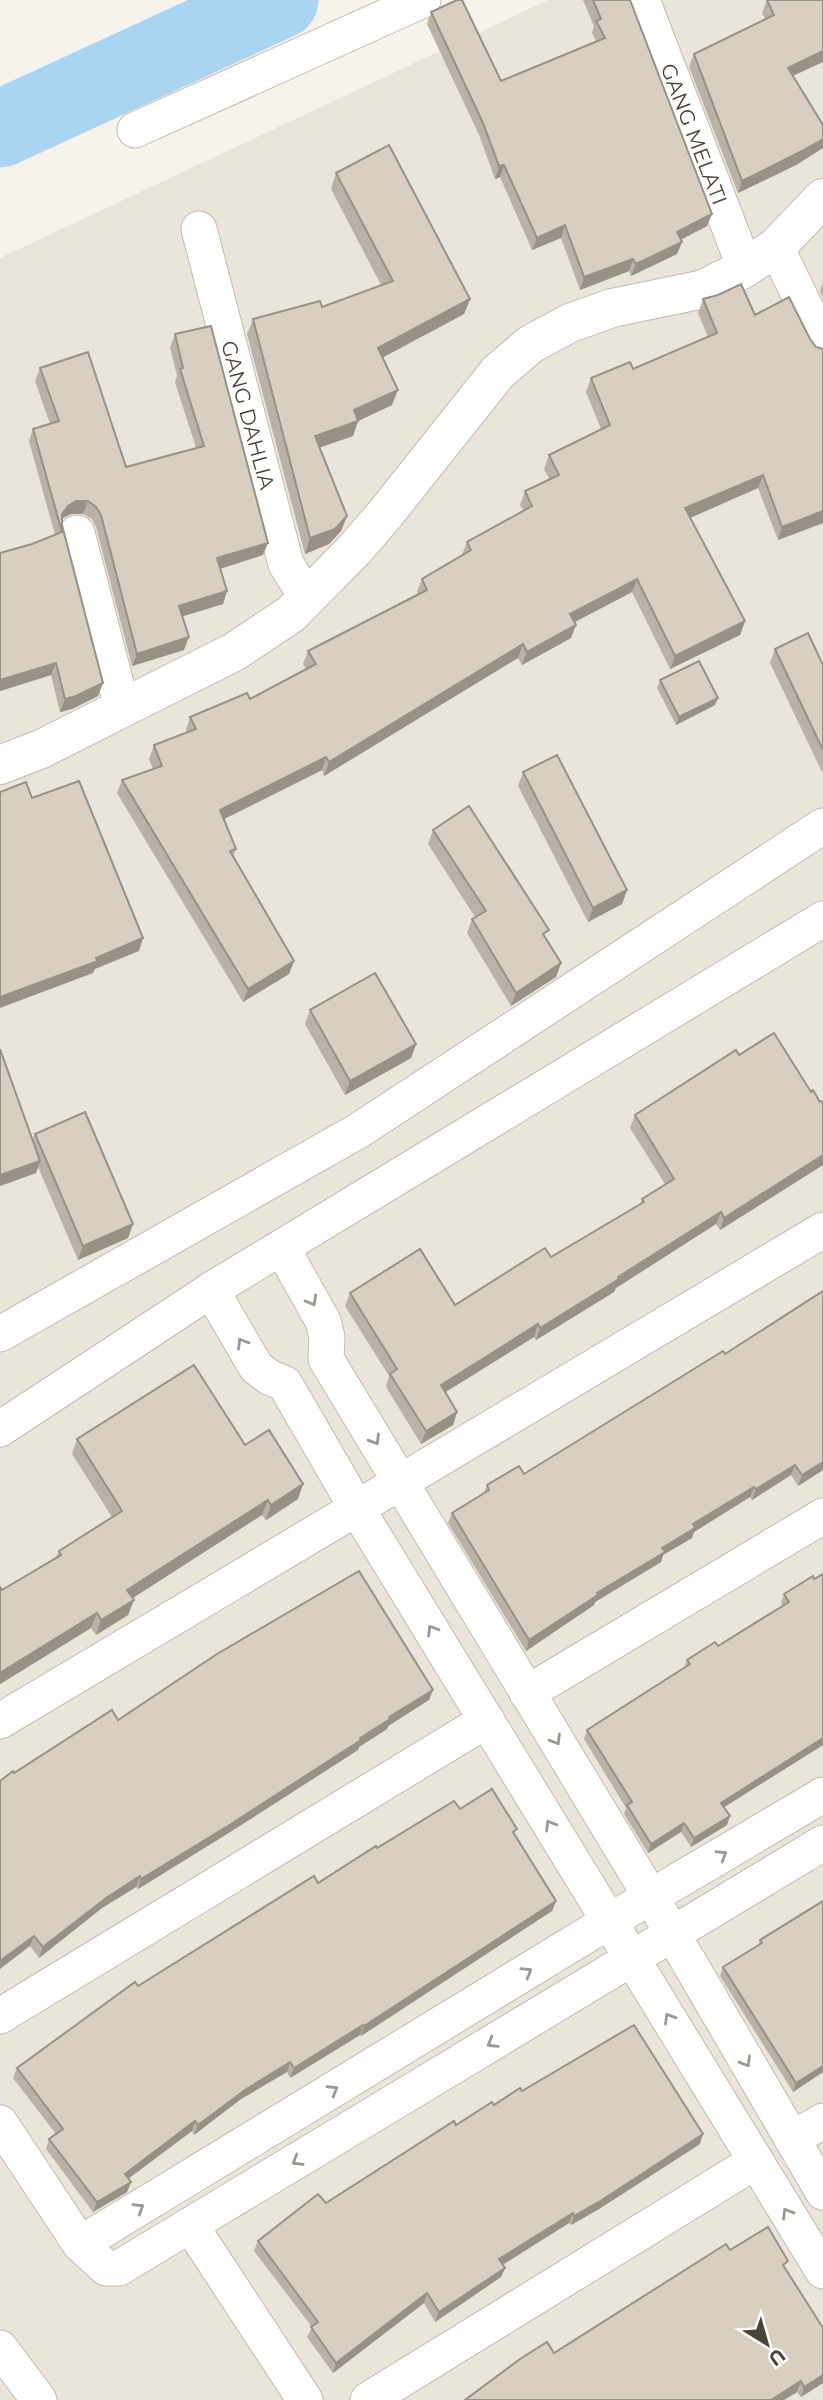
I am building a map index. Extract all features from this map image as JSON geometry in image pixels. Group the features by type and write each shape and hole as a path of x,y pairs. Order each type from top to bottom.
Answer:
{"street":[{"path":"135,130 423,0"},
{"name":"GANG MELATI","path":"642,0 760,257 823,344"},
{"path":"0,765 41,749 234,652 291,614 386,513 498,372 531,344 570,323 612,308 705,289 760,257 823,198"},
{"name":"GANG DAHLIA","path":"199,229 286,564 307,598"},
{"path":"77,533 122,707"},
{"path":"0,1334 358,1131 823,826"},
{"path":"0,1429 211,1290 823,919"},
{"path":"0,1721 823,1230"},
{"path":"282,1248 323,1321 327,1337 326,1359 651,1897 670,1934 823,2192"},
{"path":"211,1290 256,1367 285,1384 356,1507 823,2271"},
{"path":"285,1384 326,1359"},
{"path":"527,1693 823,1516"},
{"path":"0,2016 487,1720"},
{"path":"80,2244 608,1922 823,1795"},
{"path":"0,2123 80,2244 106,2268 119,2268 823,1843"},
{"path":"792,2139 823,2121"},
{"path":"368,2400 756,2161"},
{"path":"191,2226 305,2400"},
{"path":"0,2348 39,2400"}],"shaded area":[{"path":"548,0 823,0 823,2400 0,2400 0,258"}],"building":[{"path":"462,0 501,81 605,38 596,21 601,19 593,0 630,0 712,214 677,232 682,242 636,264 633,259 584,277 565,225 537,238 504,165 499,166 483,123 431,12"},
{"path":"767,0 823,0 823,51 788,68 823,125 823,139 742,181 694,54 774,15"},
{"path":"389,145 470,299 378,348 398,390 354,410 358,421 315,436 347,516 335,529 310,538 253,319 320,301 322,307 393,281 336,173"},
{"path":"741,284 755,315 789,297 810,339 816,347 823,349 823,511 782,527 763,475 685,508 745,621 675,656 637,579 570,614 576,625 527,652 523,644 329,762 326,757 220,810 236,849 230,851 294,961 248,989 122,780 162,766 154,745 196,729 190,717 247,693 250,699 316,664 308,651 427,590 422,579 471,550 467,542 532,506 525,491 559,475 549,455 610,425 591,378 630,362 633,369 717,333 703,299"},
{"path":"211,326 268,543 217,558 227,591 179,606 189,637 137,654 101,515 88,501 76,501 62,514 62,525 103,683 65,699 56,663 0,680 0,553 62,532 33,429 59,421 40,368 88,352 126,467 204,446 180,369 183,368 175,334"},
{"path":"808,633 823,665 823,750 775,649"},
{"path":"699,661 718,698 679,717 660,680"},
{"path":"557,755 627,890 593,908 523,772"},
{"path":"79,781 143,938 96,958 98,961 0,997 0,792 26,782 32,798"},
{"path":"469,806 549,930 543,934 561,963 516,993 472,919 486,911 433,830"},
{"path":"375,973 416,1044 350,1081 310,1010"},
{"path":"774,1033 811,1092 813,1090 820,1102 823,1101 823,1155 724,1218 721,1212 540,1328 538,1324 441,1385 457,1412 426,1431 390,1374 397,1369 350,1293 420,1249 455,1305 545,1248 551,1257 644,1202 642,1199 674,1179 635,1115 736,1050 739,1055"},
{"path":"0,1049 40,1161 0,1175"},
{"path":"85,1112 133,1224 83,1246 35,1134"},
{"path":"823,1291 823,1462 802,1475 795,1465 756,1489 754,1487 693,1524 695,1528 662,1548 665,1552 597,1593 598,1595 529,1640 452,1513 489,1490 487,1485 519,1466 524,1474 723,1351 725,1354"},
{"path":"194,1365 245,1445 269,1430 303,1484 271,1505 268,1500 127,1590 134,1600 101,1620 97,1613 0,1673 0,1587 2,1590 61,1555 59,1551 122,1511 77,1439"},
{"path":"359,1571 433,1690 231,1824 106,1898 43,1947 34,1936 0,1961 0,1781 112,1710 118,1720 217,1654"},
{"path":"823,1574 823,1738 721,1803 730,1816 694,1838 684,1823 651,1844 627,1805 632,1802 587,1730 690,1664 687,1660 715,1642 718,1646 789,1602 784,1594 813,1576 814,1579"},
{"path":"492,1789 517,1829 513,1832 556,1901 364,2026 294,2068 290,2062 245,2090 198,2125 195,2121 125,2174 131,2182 97,2202 49,2139 63,2129 17,2068 135,1982 138,1986 314,1876 318,1883 454,1801 460,1809"},
{"path":"823,1901 823,2066 796,2083 723,1967 762,1943 760,1940"},
{"path":"634,2025 703,2134 602,2200 574,2216 573,2213 499,2259 505,2268 439,2312 427,2293 336,2363 311,2327 318,2322 258,2241 318,2194 326,2203 454,2121 456,2125 492,2102 494,2105 520,2088 522,2091"},
{"path":"768,2227 788,2261 783,2265 823,2328 823,2375 804,2387 801,2381 771,2400 465,2400 547,2342 554,2353 726,2244 730,2250"}],"waterway":[{"path":"0,129 280,0"}]}
